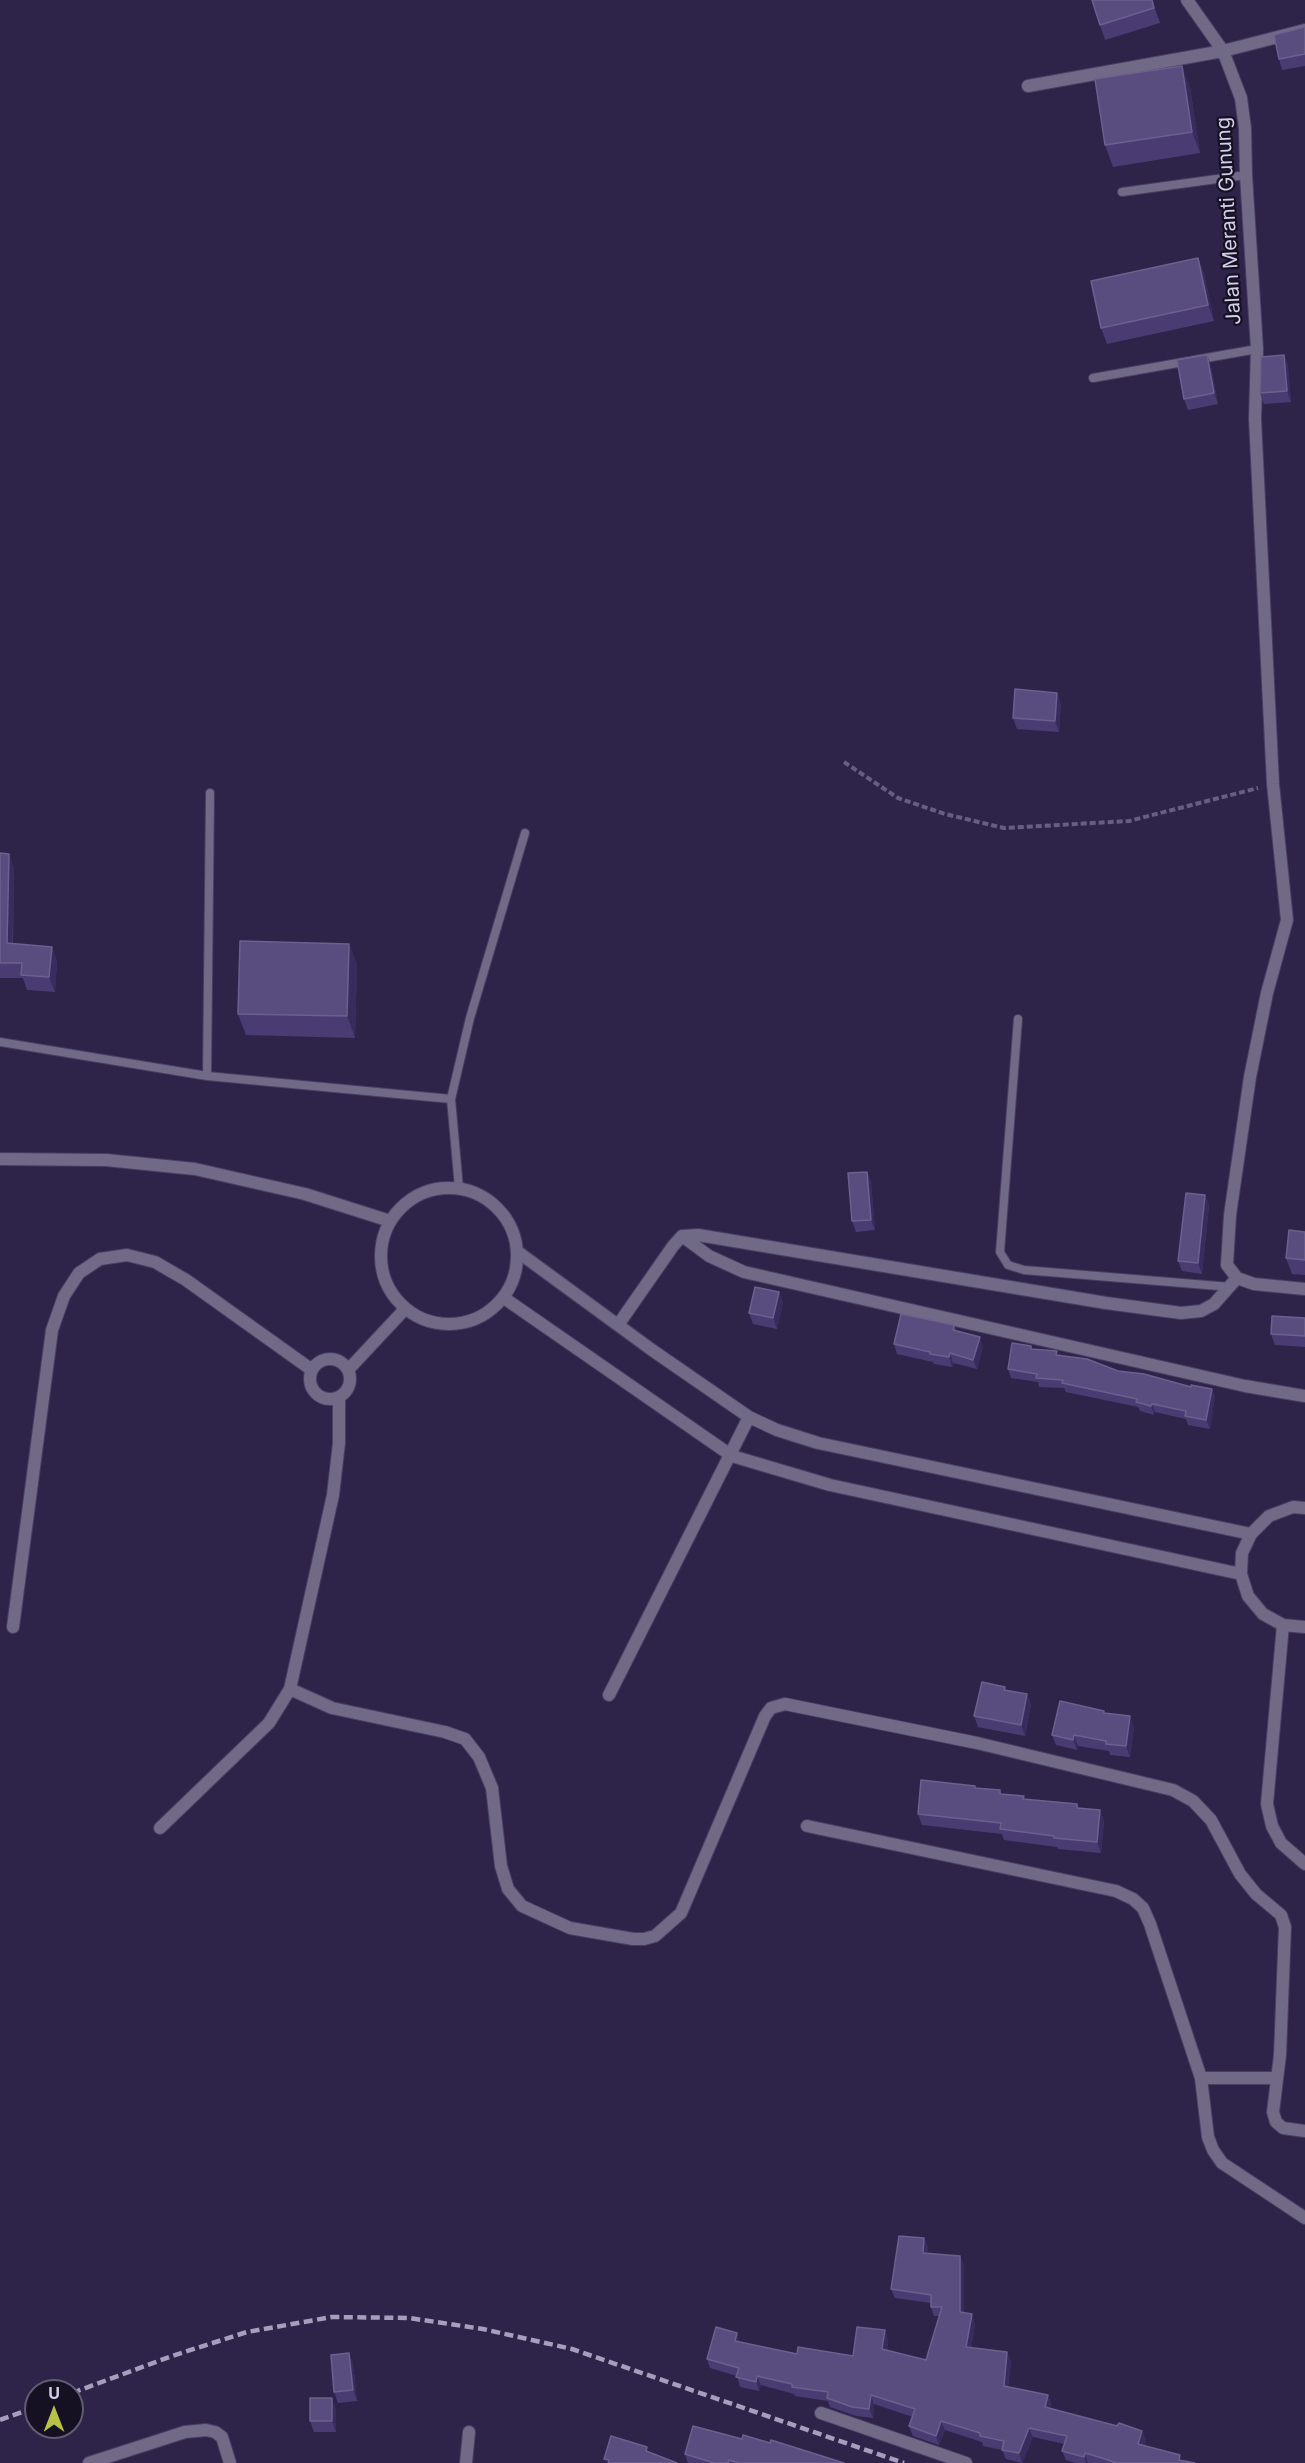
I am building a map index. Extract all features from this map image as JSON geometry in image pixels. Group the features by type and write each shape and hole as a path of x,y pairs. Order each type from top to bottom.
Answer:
{"street":[{"name":"Jalan Meranti Gunung","path":"1187,0 1223,51 1241,98 1245,128 1257,349 1255,419 1273,784 1287,920 1260,1024 1241,1135 1227,1265 1234,1283"},
{"path":"1028,87 1223,51 1305,30"},
{"path":"0,1159 106,1160 195,1169 305,1194 390,1221"},
{"path":"459,1188 488,1200 509,1222 518,1252 515,1276 504,1298 475,1320 438,1324 405,1309 386,1283 380,1252 390,1221 408,1202 432,1190 459,1188"},
{"path":"618,1325 673,1246 682,1236 698,1235 1106,1303 1181,1313 1201,1311 1214,1304 1234,1283 1305,1288"},
{"path":"682,1236 709,1256 744,1272 1245,1386 1305,1396"},
{"path":"518,1252 749,1418 777,1430 818,1443 1251,1534"},
{"path":"13,1627 52,1330 64,1296 79,1273 100,1259 118,1256 128,1255 155,1262 186,1280 312,1370"},
{"path":"504,1298 732,1455 830,1485 1241,1574"},
{"path":"348,1370 405,1309"},
{"path":"322,1360 337,1360 348,1370 350,1380 347,1390 339,1397 330,1399 320,1396 313,1389 310,1380 312,1370 322,1360"},
{"path":"160,1828 269,1723 290,1689 333,1495 339,1443 339,1397"},
{"path":"609,1695 749,1418"},
{"path":"1305,1508 1293,1508 1269,1516 1251,1534 1242,1553 1241,1574 1248,1596 1263,1614 1284,1625 1305,1628"},
{"path":"1284,1625 1267,1804 1272,1826 1281,1844 1305,1864"},
{"path":"290,1689 332,1708 445,1732 465,1740 479,1757 492,1788 501,1866 508,1889 522,1906 570,1928 633,1939 655,1936 681,1913 765,1716 771,1708 785,1704 977,1743 1173,1790 1193,1801 1211,1820 1240,1874 1256,1894 1281,1915 1285,1927 1273,2112 1276,2122 1282,2128 1305,2132"},
{"path":"807,1826 1116,1891 1133,1899 1143,1908 1150,1924 1201,2078 1208,2137 1213,2150 1222,2163 1305,2218"},
{"path":"1201,2078 1277,2078"},
{"path":"821,2413 941,2459 966,2463"},
{"path":"89,2463 185,2432 206,2430 222,2437 230,2463"},
{"path":"466,2463 469,2432"}],"lane":[{"path":"1122,192 1246,175"},
{"path":"1093,378 1257,349"},
{"path":"207,1076 210,792"},
{"path":"459,1188 451,1099 470,1018 525,833"},
{"path":"1018,1019 1000,1252 1008,1265 1024,1270 1234,1283"},
{"path":"0,1041 207,1076 451,1099"}],"path":[{"path":"844,762 898,798 945,814 1004,828 1129,821 1273,784"}],"building":[{"path":"1092,0 1152,0 1154,8 1100,25"},
{"path":"1305,27 1305,54 1279,59 1274,35"},
{"path":"1182,66 1192,132 1105,145 1095,79"},
{"path":"1198,258 1208,305 1101,328 1091,281"},
{"path":"1207,355 1214,393 1184,399 1177,360"},
{"path":"1284,355 1287,391 1260,393 1261,357"},
{"path":"1015,689 1057,693 1055,721 1013,718"},
{"path":"0,853 9,854 7,943 52,947 49,977 21,975 22,963 0,963"},
{"path":"240,941 349,944 347,1016 238,1014"},
{"path":"867,1172 871,1220 852,1221 848,1173"},
{"path":"1186,1193 1205,1195 1198,1263 1178,1261"},
{"path":"1289,1230 1305,1232 1305,1260 1286,1258"},
{"path":"755,1287 779,1292 773,1318 749,1313"},
{"path":"901,1314 954,1325 953,1330 980,1337 973,1360 950,1353 949,1357 930,1354 930,1352 894,1344"},
{"path":"1272,1316 1305,1318 1305,1336 1271,1334"},
{"path":"1012,1343 1031,1346 1031,1349 1057,1351 1056,1355 1087,1359 1118,1371 1144,1374 1191,1387 1191,1385 1212,1389 1206,1420 1185,1416 1186,1411 1152,1404 1151,1406 1136,1402 1137,1399 1062,1383 1063,1380 1036,1378 1037,1374 1008,1369"},
{"path":"982,1682 1005,1687 1004,1690 1027,1694 1021,1725 974,1716"},
{"path":"1060,1701 1104,1711 1104,1713 1130,1716 1126,1746 1106,1744 1106,1741 1074,1735 1073,1740 1052,1735"},
{"path":"921,1780 1000,1790 1000,1794 1024,1796 1023,1799 1077,1804 1077,1808 1100,1810 1097,1842 1000,1829 1001,1823 918,1814"},
{"path":"899,2236 924,2238 923,2253 960,2256 960,2312 972,2314 966,2347 1007,2352 1004,2386 1048,2395 1045,2407 1117,2426 1119,2423 1142,2431 1138,2444 1180,2455 1179,2460 1195,2463 1116,2463 1085,2453 1084,2457 1062,2451 1067,2436 1029,2428 1019,2453 1002,2450 1004,2441 980,2436 980,2433 941,2421 936,2436 909,2426 915,2409 871,2395 869,2409 852,2407 827,2398 828,2392 792,2387 792,2384 757,2376 756,2382 736,2377 739,2368 707,2359 716,2327 737,2333 735,2341 797,2354 798,2347 853,2356 857,2327 885,2330 882,2349 926,2360 942,2307 931,2307 931,2295 891,2289"},
{"path":"349,2353 353,2390 334,2392 331,2355"},
{"path":"310,2398 332,2398 332,2421 310,2421"},
{"path":"693,2426 742,2439 743,2435 770,2443 771,2440 844,2463 739,2463 729,2460 728,2463 714,2463 685,2454"},
{"path":"611,2436 647,2447 646,2451 677,2463 608,2463 609,2460 604,2459"}],"railway":[{"path":"84,2389 172,2356 247,2332 332,2317 409,2318 483,2329 572,2349 904,2463"},
{"path":"0,2420 24,2411"}]}
